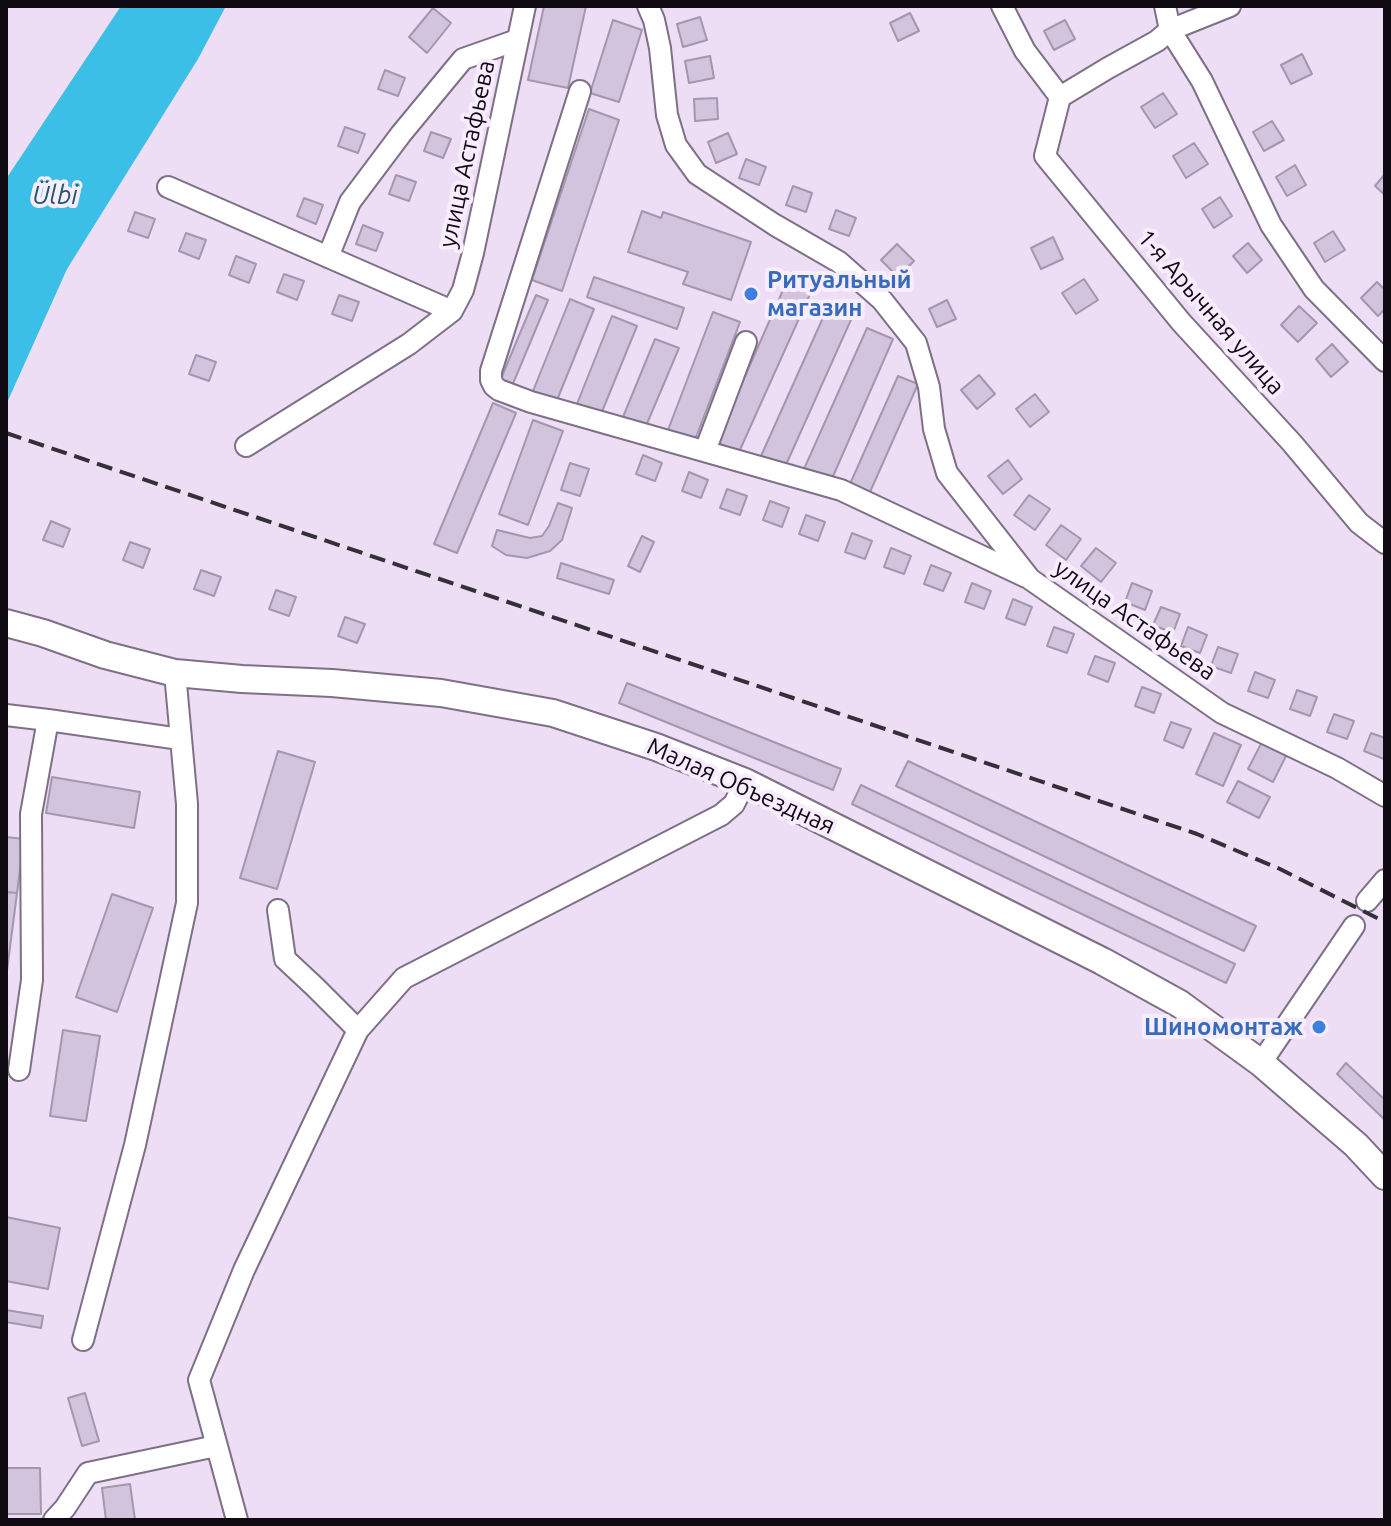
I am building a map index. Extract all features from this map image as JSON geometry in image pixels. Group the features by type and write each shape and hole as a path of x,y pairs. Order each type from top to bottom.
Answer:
{"main road":[{"name":"Малая Объездная","path":"6,623 105,655 175,673 441,693 553,713 656,747 745,782 1102,961 1180,1004 1261,1063 1356,1145 1385,1176"}],"street":[{"name":"улица Астафьева","path":"246,446 409,344 452,311 463,290 473,253 525,6"},
{"name":"улица Астафьева","path":"648,6 660,48 667,115 676,145 697,174 839,262 882,300 916,343 929,387 934,429 947,473 1030,579 1222,713 1337,768 1385,796"},
{"path":"1002,6 1025,51 1060,97 1157,41 1170,30 1230,6"},
{"path":"1165,6 1170,30 1202,81 1271,225 1314,289 1382,353"},
{"path":"328,257 350,202 463,59 517,40"},
{"path":"580,91 491,371 491,380 499,390 531,402 841,490 1030,579"},
{"name":"1-я Арычная улица","path":"1060,97 1045,156 1181,322 1292,443 1359,523 1385,543"},
{"path":"168,187 452,311"},
{"path":"705,451 746,342"},
{"path":"83,1340 135,1145 187,903 187,804 175,673"},
{"path":"6,715 180,739"},
{"path":"19,1070 32,980 31,814 48,720"},
{"path":"237,1520 199,1380 244,1270 358,1030 404,978 721,815 734,804 745,782"},
{"path":"1367,901 1385,880"},
{"path":"278,910 285,959 358,1030"},
{"path":"1261,1063 1354,926"},
{"path":"54,1520 88,1473 216,1446"}],"water":[{"name":"Ülbi","path":"121,6 226,6 198,59 67,269 6,405 6,179"}],"building":[{"path":"544,6 586,6 568,88 528,80"},
{"path":"433,8 451,23 427,53 409,37"},
{"path":"910,13 919,31 898,41 890,23"},
{"path":"700,17 707,40 683,47 677,24"},
{"path":"613,20 642,30 619,102 590,93"},
{"path":"1065,20 1075,39 1054,50 1044,31"},
{"path":"1302,54 1312,74 1291,84 1281,65"},
{"path":"710,56 714,78 689,83 685,61"},
{"path":"385,70 405,78 398,96 378,89"},
{"path":"1163,93 1177,114 1155,128 1141,107"},
{"path":"717,98 718,119 695,121 694,99"},
{"path":"589,109 619,120 562,291 532,280"},
{"path":"1272,121 1284,140 1264,151 1253,132"},
{"path":"345,127 365,134 358,153 338,146"},
{"path":"431,132 451,139 443,158 424,151"},
{"path":"728,133 737,154 716,163 708,142"},
{"path":"1194,143 1208,164 1186,178 1173,156"},
{"path":"746,159 766,167 759,185 739,178"},
{"path":"1295,165 1306,185 1287,196 1276,177"},
{"path":"1385,174 1385,195 1375,186"},
{"path":"396,175 416,182 409,201 389,194"},
{"path":"793,186 812,193 806,212 786,205"},
{"path":"1220,197 1232,216 1214,228 1202,209"},
{"path":"304,198 323,205 316,224 297,216"},
{"path":"836,210 856,218 849,236 829,229"},
{"path":"642,211 661,218 663,212 751,242 731,300 683,284 688,272 628,252"},
{"path":"135,212 155,219 148,238 128,231"},
{"path":"363,225 383,233 376,251 356,244"},
{"path":"1333,231 1345,250 1325,262 1314,243"},
{"path":"186,233 206,240 199,259 179,251"},
{"path":"1053,237 1063,259 1041,269 1031,248"},
{"path":"1248,243 1262,260 1247,273 1233,256"},
{"path":"897,244 914,261 898,277 881,260"},
{"path":"236,256 256,264 249,283 229,275"},
{"path":"791,272 815,283 739,452 716,442"},
{"path":"284,274 304,281 297,300 277,292"},
{"path":"594,277 684,308 677,329 587,297"},
{"path":"1084,279 1098,300 1076,314 1062,293"},
{"path":"1377,282 1385,290 1385,309 1378,316 1361,298"},
{"path":"339,295 359,302 352,321 332,314"},
{"path":"536,295 548,300 512,386 500,381"},
{"path":"570,299 594,309 555,405 531,396"},
{"path":"947,300 956,319 937,327 929,309"},
{"path":"830,302 854,313 785,467 761,456"},
{"path":"1299,306 1317,323 1298,342 1281,325"},
{"path":"713,312 740,322 695,440 668,430"},
{"path":"612,316 637,326 599,419 575,409"},
{"path":"867,328 893,339 831,481 804,469"},
{"path":"655,339 679,348 646,426 623,417"},
{"path":"1332,344 1348,362 1331,377 1316,359"},
{"path":"196,355 216,362 209,381 189,374"},
{"path":"979,375 995,394 977,409 961,390"},
{"path":"898,376 918,384 870,492 850,484"},
{"path":"1035,394 1049,412 1030,427 1016,409"},
{"path":"493,403 516,413 457,553 434,544"},
{"path":"533,420 563,431 528,525 499,514"},
{"path":"643,455 662,463 655,481 636,474"},
{"path":"1008,460 1022,479 1003,494 988,476"},
{"path":"570,463 589,469 580,496 561,490"},
{"path":"689,472 708,480 701,498 682,491"},
{"path":"727,489 747,496 740,515 720,508"},
{"path":"1029,495 1050,509 1035,530 1014,515"},
{"path":"770,501 789,508 782,527 763,520"},
{"path":"558,503 572,508 562,540 550,551 527,558 506,555 492,546 497,530 530,538 542,536"},
{"path":"806,515 825,522 818,541 799,534"},
{"path":"51,521 70,529 63,547 43,540"},
{"path":"1061,525 1081,539 1066,560 1046,545"},
{"path":"852,533 872,541 865,559 845,552"},
{"path":"642,536 654,542 640,572 628,566"},
{"path":"130,542 150,549 143,568 123,560"},
{"path":"891,548 911,556 904,574 884,567"},
{"path":"1096,548 1116,563 1101,582 1081,566"},
{"path":"561,563 614,580 609,594 557,578"},
{"path":"931,565 951,573 943,591 924,584"},
{"path":"201,570 221,577 214,596 194,589"},
{"path":"972,583 991,591 984,609 965,602"},
{"path":"1132,583 1152,591 1145,610 1125,602"},
{"path":"276,590 296,597 289,616 269,609"},
{"path":"1013,599 1032,607 1025,625 1006,618"},
{"path":"1161,607 1180,614 1173,633 1153,625"},
{"path":"345,617 365,624 357,643 338,636"},
{"path":"1054,627 1074,634 1067,653 1047,646"},
{"path":"1188,627 1207,635 1200,653 1181,646"},
{"path":"1218,647 1238,654 1231,673 1211,666"},
{"path":"1095,656 1115,663 1108,682 1088,674"},
{"path":"1255,672 1275,680 1268,698 1248,691"},
{"path":"627,683 841,769 833,790 619,703"},
{"path":"1142,687 1161,694 1154,713 1135,706"},
{"path":"1297,690 1317,697 1310,716 1290,709"},
{"path":"1334,714 1354,721 1347,739 1327,732"},
{"path":"1171,722 1191,729 1183,748 1164,740"},
{"path":"1214,733 1241,745 1223,786 1196,774"},
{"path":"1371,733 1385,738 1384,759 1364,751"},
{"path":"1262,742 1287,754 1273,782 1248,769"},
{"path":"278,751 315,762 277,889 240,878"},
{"path":"908,761 1256,926 1244,951 896,786"},
{"path":"52,777 140,792 134,828 46,813"},
{"path":"1238,781 1270,797 1259,818 1227,802"},
{"path":"861,785 1235,964 1226,983 852,804"},
{"path":"6,837 24,839 17,893 6,892"},
{"path":"6,892 17,893 6,978"},
{"path":"112,894 153,908 117,1012 76,997"},
{"path":"63,1030 100,1036 86,1121 50,1116"},
{"path":"1346,1063 1385,1100 1385,1120 1337,1074"},
{"path":"6,1217 60,1228 48,1289 6,1281"},
{"path":"6,1310 43,1316 41,1328 6,1322"},
{"path":"85,1393 99,1441 82,1446 68,1398"},
{"path":"6,1468 40,1468 41,1514 6,1514"},
{"path":"130,1484 135,1520 106,1520 102,1488"}],"railway":[{"path":"6,433 1197,834 1280,869 1385,922"}],"place":[{"name":"Ритуальный магазин","path":"751,294"},
{"name":"Шиномонтаж","path":"1319,1027"}]}
